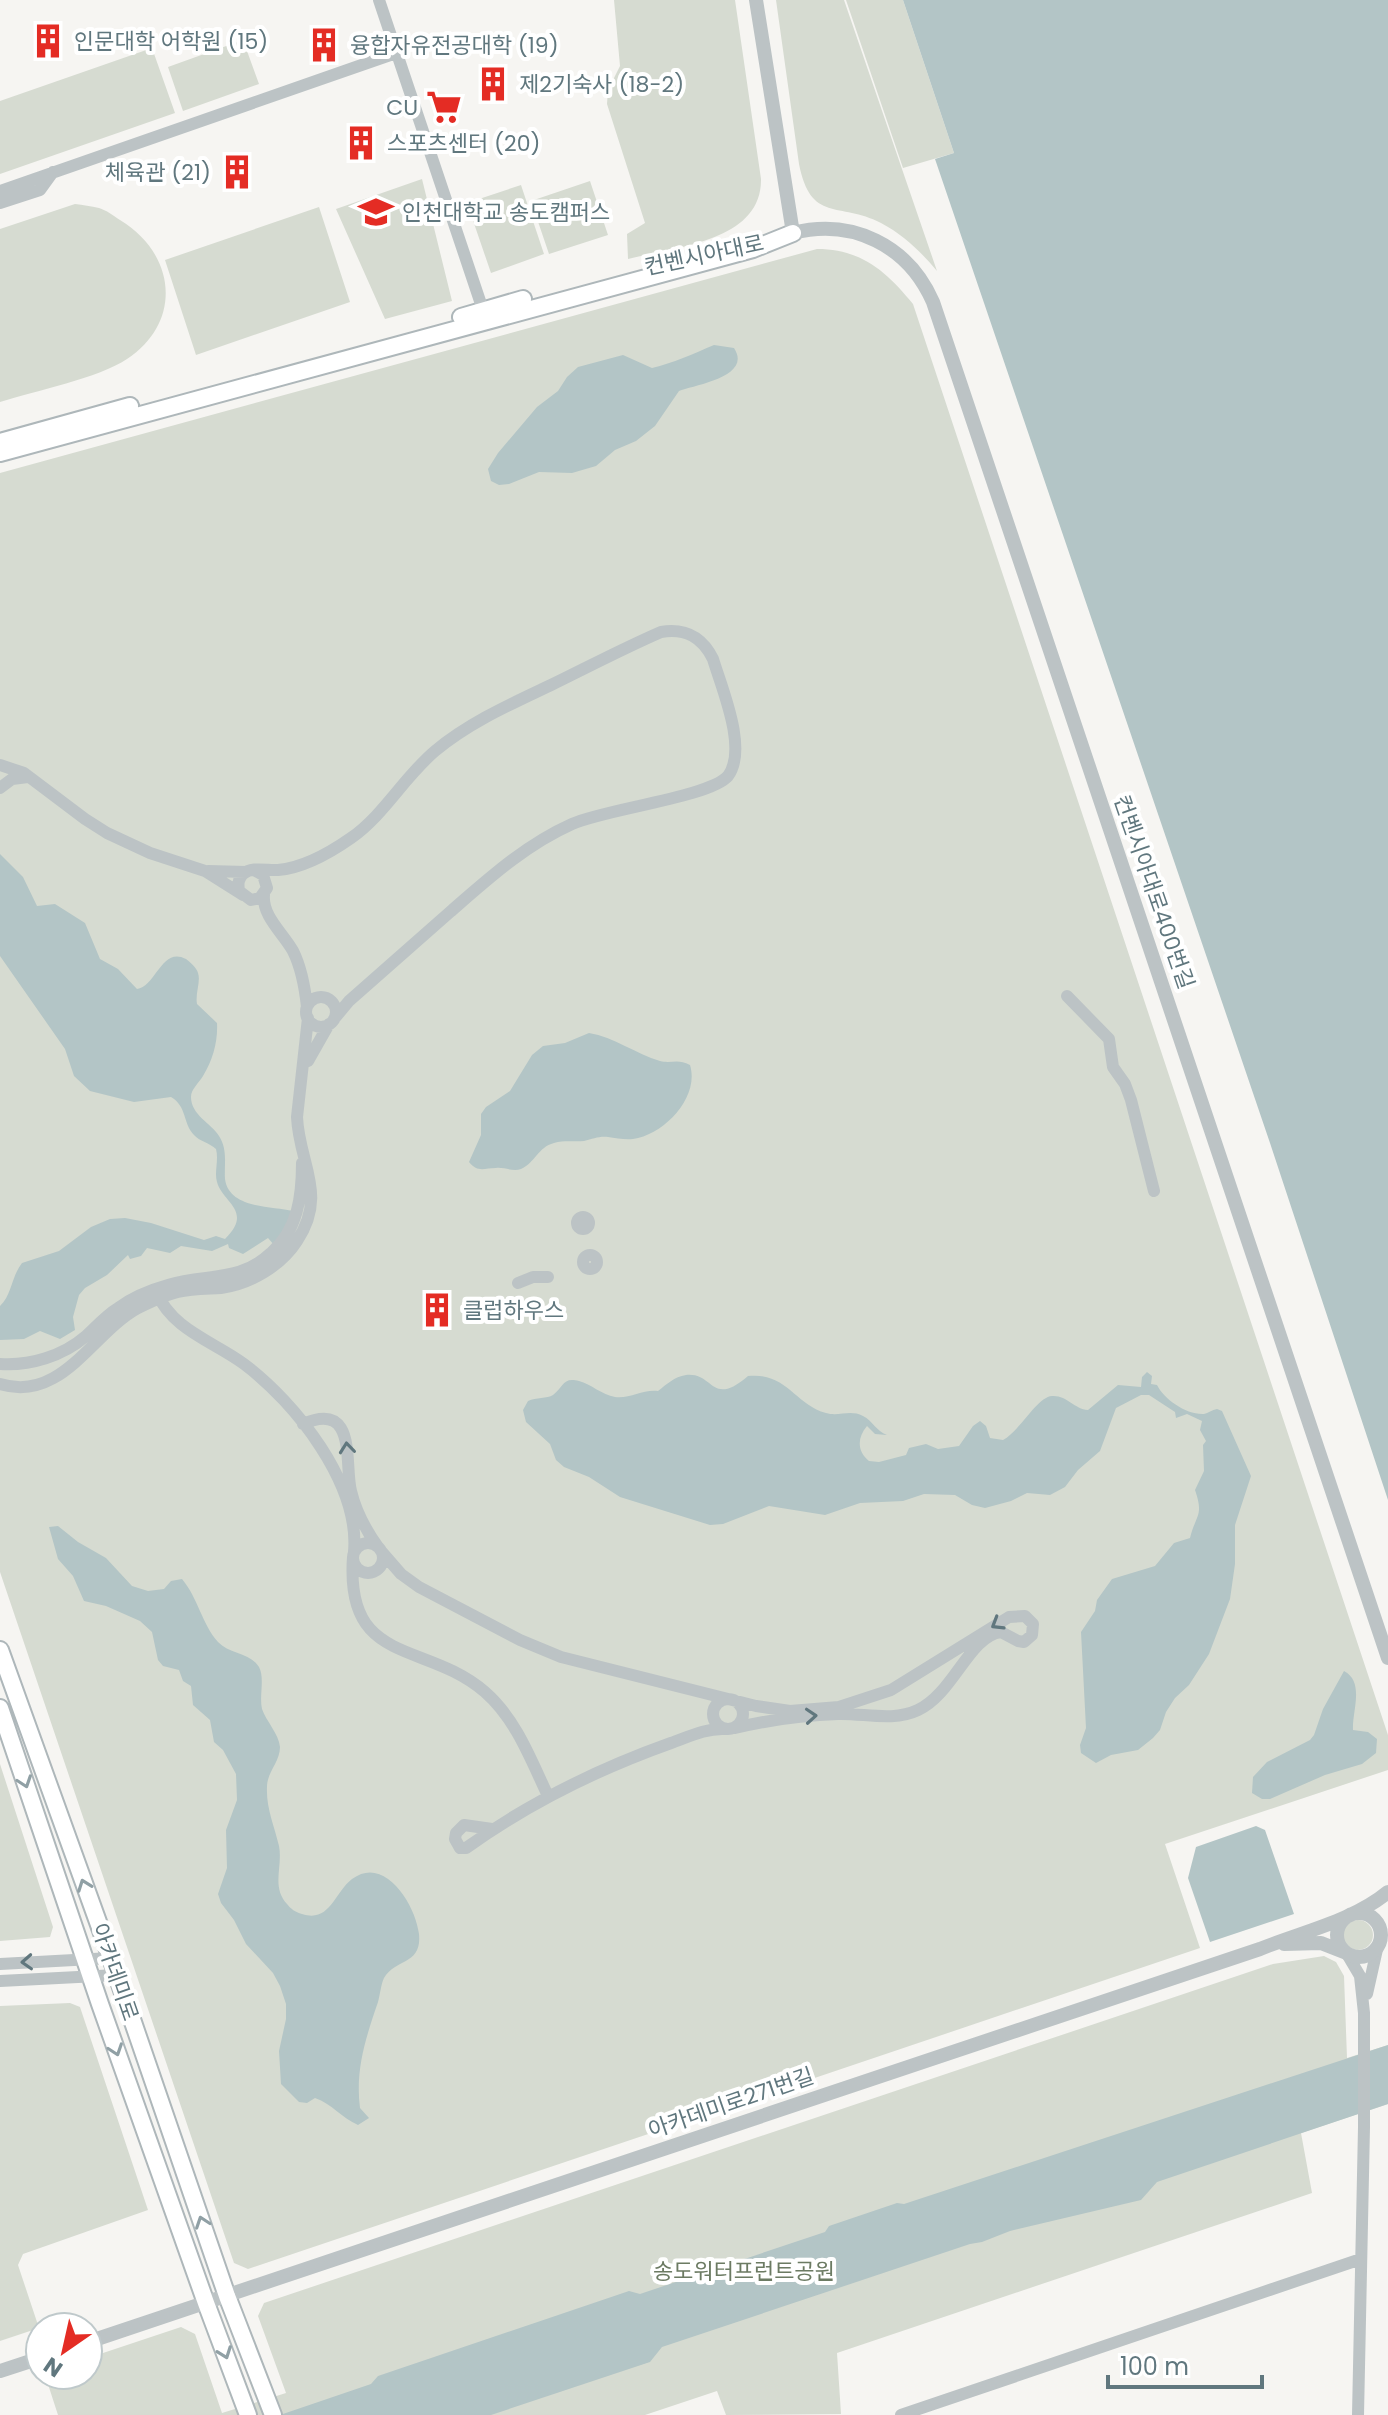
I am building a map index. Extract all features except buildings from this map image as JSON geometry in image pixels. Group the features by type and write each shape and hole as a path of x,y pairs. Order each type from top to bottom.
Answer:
{"main road":[{"path":"774,240 793,233"},
{"name":"컨벤시아대로","path":"0,442 714,249 774,240"},
{"name":"컨벤시아대로","path":"0,453 753,249 774,240"},
{"name":"아카데미로","path":"0,1650 6,1685 117,1975 216,2299"},
{"name":"아카데미로","path":"0,1708 90,1976 216,2299"},
{"path":"216,2299 273,2415"},
{"path":"216,2299 246,2410"}],"street":[{"path":"379,0 483,310"},
{"path":"756,0 793,233"},
{"path":"0,191 396,53"},
{"path":"0,203 40,190 53,172"},
{"name":"컨벤시아대로400번길","path":"793,233 831,228 858,232 877,240 907,262 933,302 1388,1658"},
{"path":"205,871 276,870 323,855 364,829 436,750 494,712 661,632 682,631 701,641 709,650 737,749 734,765 726,778 706,789 593,816 542,839 492,875 349,1001 332,1021 320,1026 307,1013"},
{"path":"0,765 19,770 107,833 150,853 205,871 245,897 256,899 266,889"},
{"path":"0,788 12,779 28,777"},
{"path":"156,1294 123,1317 69,1370 52,1379 26,1386 3,1385 4,1364 43,1359 72,1346 117,1308 186,1280 244,1272 287,1245 303,1211 297,1117 304,1071 307,1013 305,989 294,953 263,903 276,870"},
{"path":"250,871 263,875 266,889"},
{"path":"250,871 239,880 239,891 271,919"},
{"path":"305,989 317,998 349,1001"},
{"path":"1067,996 1109,1039 1113,1067 1131,1100 1154,1191"},
{"path":"307,1013 317,998"},
{"path":"304,1071 332,1021 336,1010 331,1001"},
{"path":"518,1283 533,1277 548,1277"},
{"path":"156,1294 173,1319 185,1329 219,1348 261,1378 303,1424 326,1458 347,1501 354,1527 352,1589 366,1623 387,1644 448,1668 490,1697 517,1733 548,1796"},
{"path":"43,1359 52,1379"},
{"path":"303,1424 327,1421 345,1433 349,1446 349,1484 355,1506 379,1549 396,1569 429,1593 540,1649 586,1665 790,1711 853,1704 891,1690 1009,1617 1025,1616 1033,1624 1032,1635 1024,1642 1001,1632 985,1638 937,1698 910,1713 893,1716 806,1716 730,1728 714,1718"},
{"path":"353,1555 364,1543 379,1549"},
{"path":"373,1571 382,1561 379,1549"},
{"path":"353,1555 359,1570 373,1571"},
{"path":"352,1589 358,1577 385,1567 396,1569"},
{"path":"708,1693 715,1699 714,1718"},
{"path":"492,1829 548,1796 714,1718 724,1700 733,1700 741,1706 743,1716 730,1728"},
{"path":"1358,2415 1364,2013 1360,1976 1337,1941 1337,1931 1340,1922 1388,1892"},
{"path":"1260,1949 1348,1916 1362,1913 1374,1920 1381,1932 1364,2013"},
{"path":"1260,1949 1321,1943 1364,1957 1378,1945 1388,1926"},
{"name":"아카데미로271번길","path":"104,2337 1260,1949"},
{"path":"0,1964 111,1958"},
{"path":"0,1981 117,1975"},
{"path":"901,2415 1361,2259"},
{"path":"0,2371 24,2363"}],"green space":[{"path":"614,0 735,0 761,179 757,200 747,216 731,229 691,245 628,259 627,234 645,223 607,104 608,90 620,66"},
{"path":"776,0 844,0 937,271 912,244 881,223 829,208 811,195 799,164"},
{"path":"846,0 903,0 954,153 903,168"},
{"path":"243,40 259,84 183,111 168,67"},
{"path":"152,48 175,113 0,174 0,101"},
{"path":"422,179 452,301 385,319 336,209"},
{"path":"590,181 608,235 549,254 531,201"},
{"path":"521,185 544,254 491,273 467,203"},
{"path":"75,204 110,213 138,234 152,250 166,288 158,326 145,343 115,366 0,402 0,229"},
{"path":"319,207 350,302 196,355 165,260"},
{"path":"817,249 847,253 871,264 893,281 913,304 1388,1735 1388,1770 1165,1844 1200,1948 248,2269 234,2263 0,1572 0,473"},
{"path":"0,1764 53,1927 50,1937 0,1941"},
{"path":"1358,1920 1364,1921 1372,1929 1372,1941 1364,1949 1358,1950 1352,1949 1344,1941 1343,1935 1344,1929 1352,1921"},
{"name":"송도워터프런트공원","path":"1324,1956 1336,1962 1344,1976 1347,2058 1388,2045 1388,2104 1301,2133 1312,2193 837,2353 841,2414 726,2415 717,2391 645,2415 58,2415 50,2391 104,2391 104,2353 181,2327 195,2334 222,2413 286,2393 258,2316 264,2303 1273,1964"},
{"path":"70,2003 80,2007 148,2210 23,2254 18,2265 33,2311 24,2311 24,2333 0,2341 0,2006"}],"shaded area":[{"path":"903,0 1388,0 1388,1500 1270,1143 935,159 954,153"},
{"path":"714,345 734,348 738,358 736,366 719,378 679,391 655,426 636,441 615,450 596,466 572,473 539,472 509,484 499,485 491,481 488,469 498,453 537,407 558,391 578,367 623,355 652,368"},
{"path":"0,854 23,877 37,906 55,904 85,923 100,959 118,969 137,989 144,986 171,958 178,956 186,959 195,967 199,976 197,1004 217,1023 217,1030 212,1057 192,1091 194,1109 222,1141 225,1179 234,1196 253,1204 293,1211 275,1246 268,1238 243,1254 229,1248 228,1244 212,1251 181,1246 170,1253 147,1248 141,1256 130,1259 128,1255 79,1295 73,1317 75,1330 60,1339 40,1331 24,1339 0,1340 0,1306 22,1263 59,1251 91,1227 110,1219 125,1218 151,1223 204,1240 216,1236 225,1239 237,1221 237,1214 217,1182 216,1149 194,1135 176,1101 171,1097 134,1102 90,1091 74,1076 65,1049 0,956"},
{"path":"589,1033 660,1061 690,1065 690,1090 677,1112 645,1136 554,1143 521,1169 475,1168 469,1162 481,1135 481,1114 486,1107 510,1091 532,1055 543,1046 565,1043"},
{"path":"1147,1372 1152,1376 1151,1384 1157,1385 1170,1401 1183,1409 1197,1414 1217,1409 1222,1411 1251,1476 1235,1525 1235,1564 1230,1599 1209,1654 1189,1685 1175,1698 1153,1738 1138,1750 1111,1755 1096,1763 1081,1753 1080,1745 1086,1728 1081,1632 1112,1579 1155,1566 1174,1543 1190,1538 1199,1510 1195,1490 1204,1471 1203,1445 1206,1441 1200,1430 1202,1421 1187,1414 1176,1418 1175,1412 1149,1395 1141,1395 1116,1408 1100,1451 1078,1470 1065,1487 1050,1495 1027,1493 985,1508 972,1505 955,1495 924,1494 903,1501 860,1503 825,1515 769,1506 723,1524 710,1525 620,1497 589,1477 564,1467 556,1460 550,1444 526,1422 523,1410 528,1401 551,1396 569,1380 583,1382 606,1394 621,1397 658,1391 674,1379 686,1375 695,1375 720,1389 736,1385 748,1376 761,1376 781,1384 815,1409 831,1414 854,1413 866,1418 887,1435 875,1434 867,1426 861,1435 862,1453 869,1461 879,1462 906,1455 909,1448 926,1444 938,1449 959,1446 980,1421 986,1426 990,1438 1003,1440 1046,1398 1062,1398 1088,1410 1118,1385 1141,1387 1142,1377"},
{"path":"58,1526 106,1558 132,1586 148,1591 164,1589 171,1581 182,1579 218,1642 251,1659 259,1667 262,1709 280,1747 269,1777 267,1795 280,1854 278,1883 282,1897 289,1906 302,1914 319,1914 331,1905 352,1879 364,1873 376,1873 397,1887 412,1910 419,1944 412,1956 383,1980 360,2067 360,2108 369,2118 358,2125 315,2098 307,2103 299,2102 281,2084 279,2051 286,2004 273,1973 246,1944 218,1894 227,1868 226,1830 237,1800 236,1774 223,1750 214,1742 210,1720 193,1705 191,1686 183,1681 179,1670 163,1666 158,1660 152,1632 140,1621 106,1606 84,1601 73,1576 58,1559 49,1527"},
{"path":"1344,1671 1356,1689 1353,1730 1368,1732 1377,1739 1376,1753 1362,1764 1325,1775 1270,1799 1262,1799 1252,1793 1253,1777 1267,1762 1314,1735 1323,1709"},
{"path":"1256,1826 1265,1830 1294,1914 1210,1942 1188,1878 1196,1847"},
{"path":"1388,2045 1388,2104 1157,2182 1141,2200 1010,2231 970,2244 662,2347 650,2362 491,2415 280,2415 371,2384 378,2376 629,2291 640,2294 825,2232 829,2226 897,2203 904,2204"}],"place":[{"name":"인문대학 어학원 (15)","path":"48,41"},
{"name":"융합자유전공대학 (19)","path":"324,45"},
{"name":"제2기숙사 (18-2)","path":"493,84"},
{"name":"CU","path":"444,107"},
{"name":"스포츠센터 (20)","path":"361,143"},
{"name":"체육관 (21)","path":"237,172"},
{"name":"인천대학교 송도캠퍼스","path":"376,212"},
{"name":"클럽하우스","path":"437,1310"}]}
